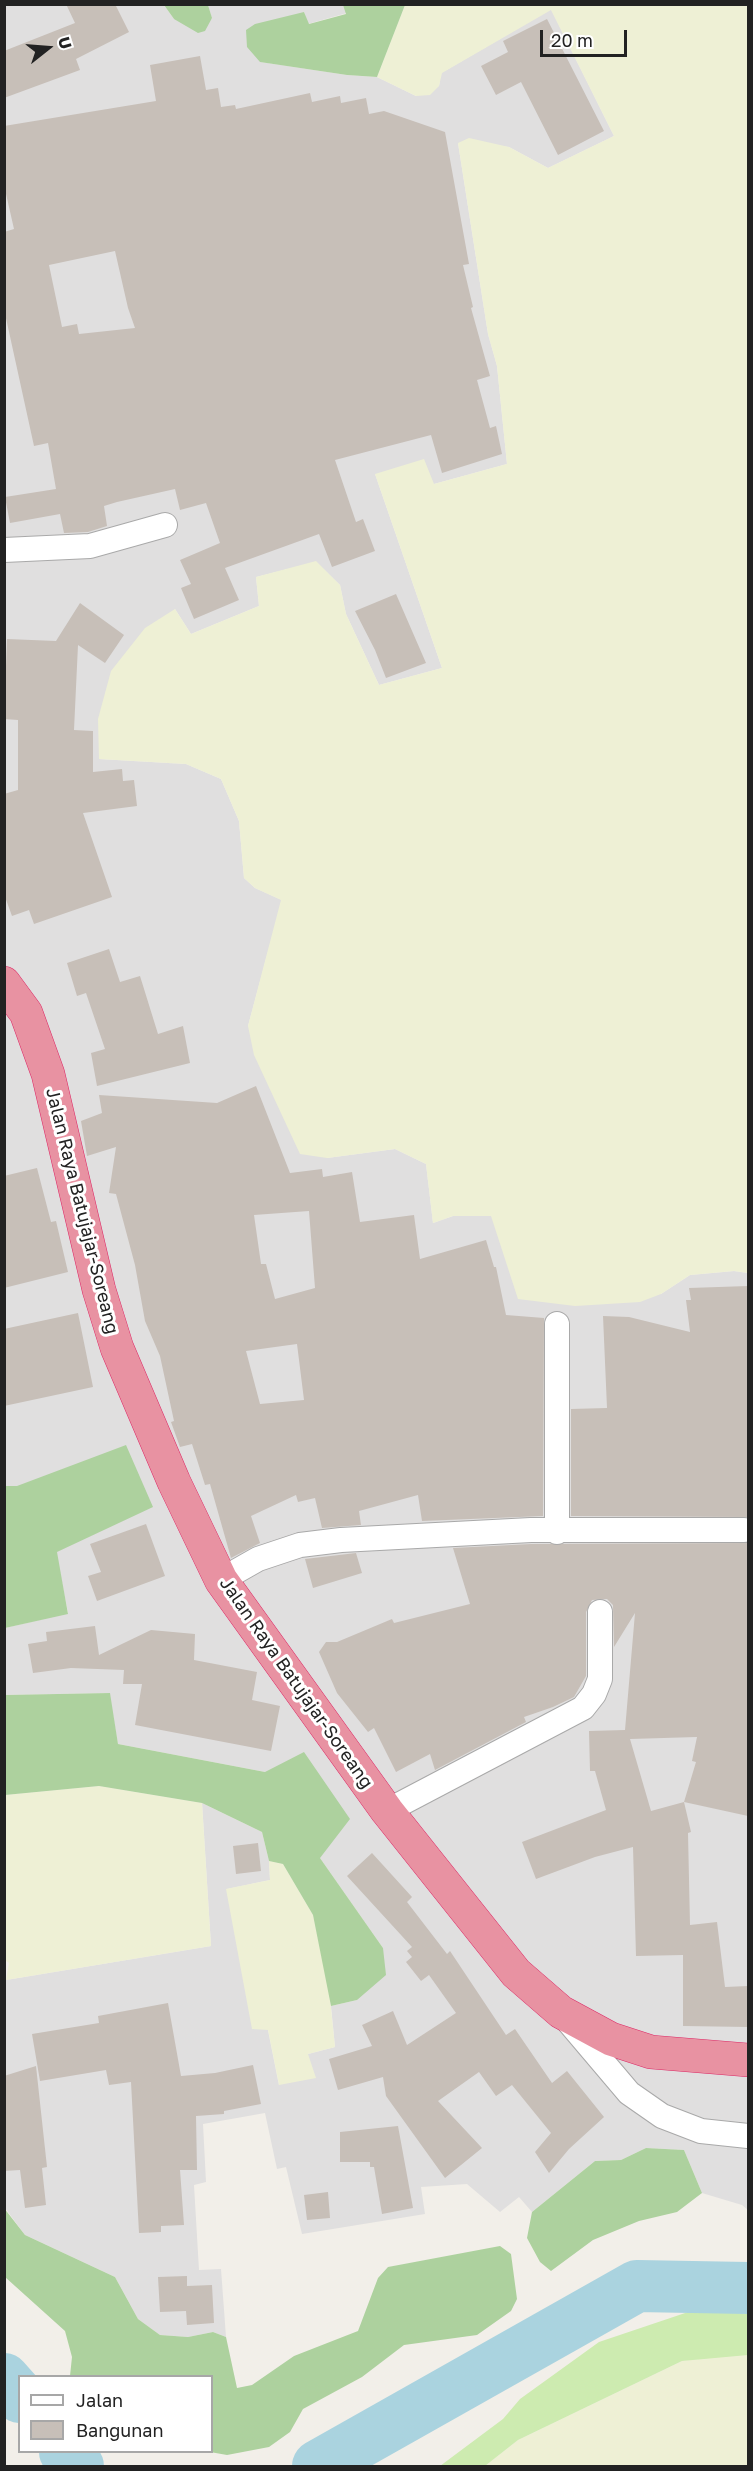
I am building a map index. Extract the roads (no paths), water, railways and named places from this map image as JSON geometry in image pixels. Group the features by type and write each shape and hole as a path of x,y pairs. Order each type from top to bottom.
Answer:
{"highway":[{"name":"Jalan Raya Batujajar-Soreang","path":"4,983 26,1013 48,1074 99,1290 117,1348 174,1482 221,1580 387,1811 516,1973 561,2012 611,2039 651,2052 748,2060"}],"street":[{"path":"4,550 90,546 165,525"},
{"path":"557,1324 557,1532"},
{"path":"221,1580 258,1559 300,1545 438,1534 531,1530 557,1532 744,1530"},
{"path":"387,1811 583,1708 594,1694 600,1679 600,1612"},
{"path":"561,2012 630,2093 662,2116 701,2131 748,2136"}],"waterway":[{"path":"318,2466 637,2286 748,2288"},
{"path":"4,2379 18,2395"},
{"path":"66,2453 78,2466"}]}
